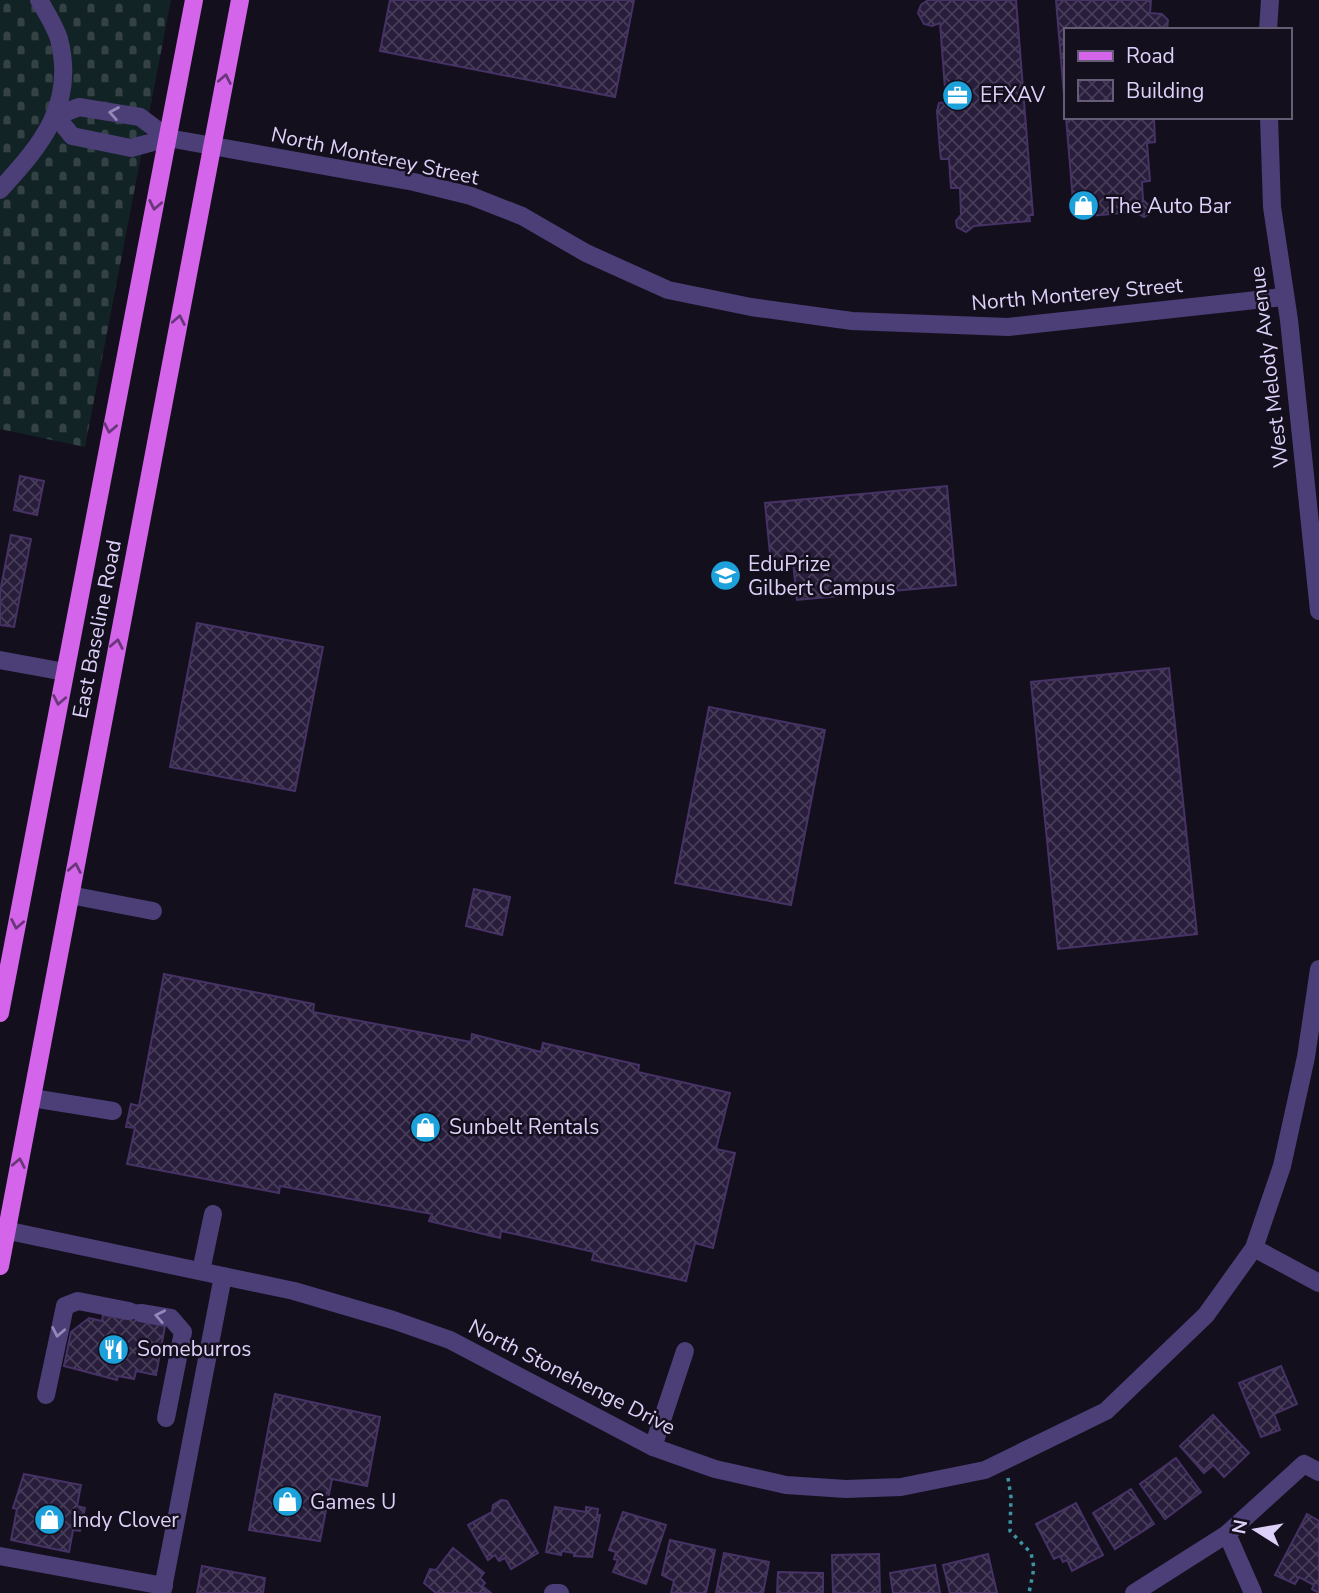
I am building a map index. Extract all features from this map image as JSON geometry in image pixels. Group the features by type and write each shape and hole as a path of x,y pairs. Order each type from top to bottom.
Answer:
{"main road":[{"name":"East Baseline Road","path":"0,1013 194,0"},
{"name":"East Baseline Road","path":"0,1266 3,1230 32,1098 240,0"}],"street":[{"path":"0,190 36,150 56,116 64,74 58,37 39,0"},
{"path":"1268,28 1270,0"},
{"path":"56,116 79,107 140,117 168,138"},
{"path":"56,116 72,136 131,148 168,138"},
{"name":"West Melody Avenue","path":"1269,119 1272,207 1290,334 1319,611"},
{"name":"North Monterey Street","path":"168,138 414,182 471,196 522,216 586,253 668,290 751,307 852,321 1008,327 1283,297"},
{"path":"0,660 65,672"},
{"path":"70,895 153,911"},
{"path":"1319,969 1306,1057 1282,1166 1254,1248 1319,1283"},
{"path":"32,1098 113,1111"},
{"path":"201,1271 213,1214"},
{"name":"North Stonehenge Drive","path":"3,1230 333,1300 450,1340 653,1447 716,1469 786,1485 846,1489 901,1487 985,1470 1106,1411 1206,1315 1254,1248"},
{"path":"0,1556 163,1590 223,1276"},
{"path":"46,1395 65,1306 78,1301 172,1318 183,1332 166,1418"},
{"path":"653,1447 685,1350"},
{"path":"1134,1593 1227,1534 1304,1464 1319,1472"},
{"path":"1227,1534 1253,1593"}],"path":[{"path":"1001,1464 1010,1483 1010,1531 1031,1553 1034,1567 1029,1593"}],"green space":[{"path":"0,0 171,0 85,447 0,429"}],"building":[{"path":"390,0 634,0 615,97 380,51"},
{"path":"928,0 1016,0 1033,215 1029,215 1030,221 974,226 966,232 957,227 956,221 961,215 960,188 951,188 949,159 941,159 940,151 937,111 939,103 946,102 940,23 932,26 924,24 918,13 921,5"},
{"path":"1056,0 1151,0 1150,13 1162,14 1168,20 1167,28 1064,28 1064,95"},
{"path":"1066,119 1154,119 1155,142 1147,143 1150,181 1142,182 1143,200 1151,207 1149,214 1144,217 1135,212 1077,217 1074,213"},
{"path":"20,476 44,481 37,515 14,510"},
{"path":"947,486 956,585 797,600 793,562 771,564 765,503"},
{"path":"11,535 31,539 14,627 0,625 0,592"},
{"path":"197,623 323,647 295,791 170,767"},
{"path":"1169,668 1197,934 1058,949 1031,682"},
{"path":"709,707 825,730 791,905 675,883"},
{"path":"474,889 510,897 502,935 466,926"},
{"name":"Sunbelt Rentals","path":"164,974 314,1004 313,1012 471,1042 472,1034 541,1052 543,1043 639,1065 638,1072 730,1093 716,1149 735,1153 713,1248 695,1243 686,1281 592,1260 594,1252 501,1231 500,1238 429,1221 432,1214 280,1186 279,1193 127,1164 135,1128 126,1127 131,1104 139,1106"},
{"name":"Someburros","path":"130,1304 142,1306 139,1321 165,1326 156,1375 136,1371 134,1379 118,1376 117,1380 64,1366 71,1332 89,1318 102,1321 103,1315 127,1319"},
{"path":"1281,1366 1297,1404 1274,1414 1280,1430 1261,1437 1239,1383"},
{"path":"275,1394 380,1417 367,1486 332,1479 320,1541 249,1530"},
{"path":"1213,1415 1249,1453 1224,1477 1213,1465 1204,1473 1180,1446"},
{"path":"1176,1458 1201,1492 1165,1519 1140,1484"},
{"name":"Indy Clover","path":"24,1474 81,1485 77,1506 85,1508 80,1531 73,1530 69,1552 11,1540 17,1509 13,1508"},
{"path":"1131,1489 1154,1524 1115,1549 1093,1513"},
{"path":"501,1500 507,1501 538,1553 511,1569 505,1558 499,1561 495,1555 488,1560 468,1525 492,1512 493,1505"},
{"path":"1076,1503 1103,1555 1072,1571 1067,1560 1063,1562 1060,1556 1054,1559 1036,1524"},
{"path":"555,1507 586,1512 586,1507 598,1509 597,1515 600,1515 592,1557 574,1556 574,1553 562,1551 561,1555 546,1552"},
{"path":"623,1512 666,1525 646,1584 613,1572 618,1560 614,1559 616,1552 609,1550"},
{"path":"1307,1514 1319,1521 1319,1593 1312,1589 1314,1585 1299,1577 1295,1584 1275,1575"},
{"path":"670,1540 715,1550 706,1593 671,1593 674,1581 662,1575"},
{"path":"453,1548 484,1573 480,1578 485,1583 482,1586 491,1593 436,1593 424,1583 430,1569 436,1570"},
{"path":"724,1553 769,1562 763,1593 716,1593"},
{"path":"879,1554 880,1593 833,1593 832,1555"},
{"path":"988,1554 997,1593 950,1593 943,1565"},
{"path":"935,1565 940,1593 893,1593 890,1573"},
{"path":"202,1566 265,1578 263,1593 197,1593"},
{"path":"778,1572 823,1573 823,1593 777,1593"}],"place":[{"name":"EFXAV","path":"957,95"},
{"name":"The Auto Bar","path":"1083,206"},
{"name":"EduPrize Gilbert Campus","path":"725,576"},
{"name":"Sunbelt Rentals","path":"426,1127"},
{"name":"Someburros","path":"114,1349"},
{"name":"Games U","path":"287,1502"},
{"name":"Indy Clover","path":"49,1520"}]}
